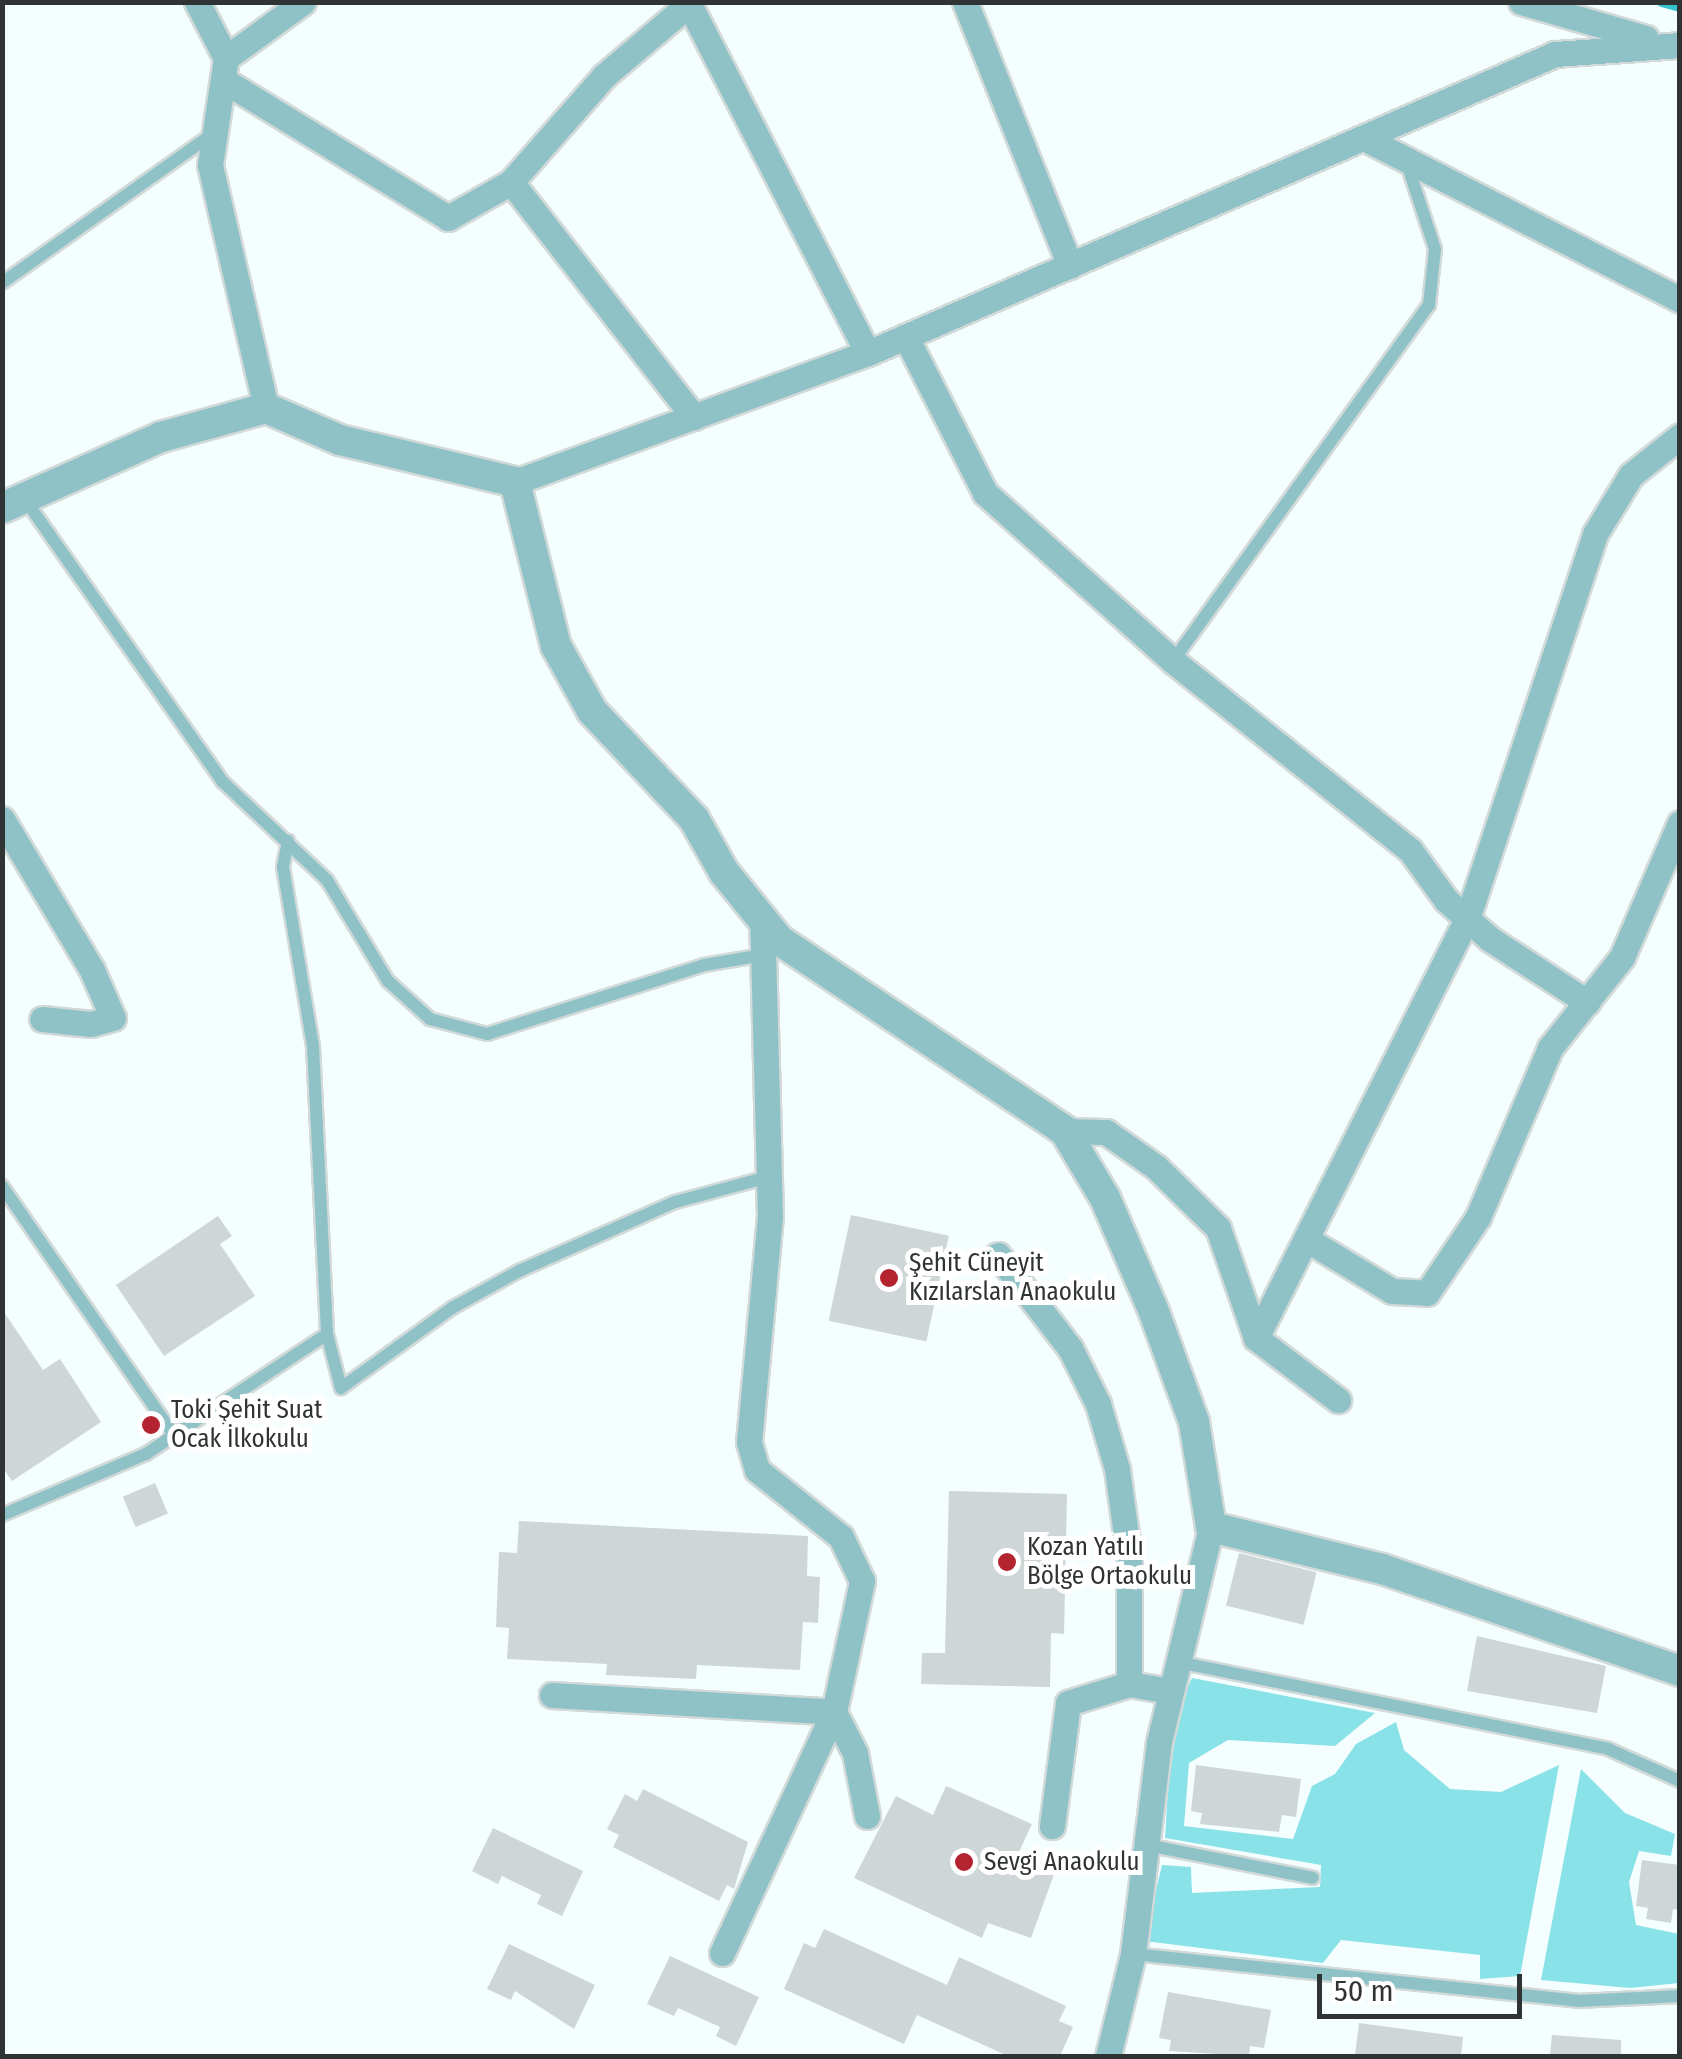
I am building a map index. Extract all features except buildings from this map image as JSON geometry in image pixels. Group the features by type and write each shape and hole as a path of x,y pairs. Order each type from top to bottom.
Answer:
{"street":[{"path":"197,2 224,69 210,166 266,408"},
{"path":"224,69 303,2"},
{"path":"965,2 1070,266"},
{"path":"1520,2 1670,44"},
{"path":"224,69 448,218 511,182 604,76 689,4 868,353"},
{"path":"13,502 161,437 266,408 340,440 515,482 868,353 1555,54 1670,44"},
{"path":"1366,138 1680,300"},
{"path":"511,182 694,417"},
{"path":"906,337 984,493 1173,660 1410,850 1467,918 1588,1002"},
{"path":"1256,1338 1467,918 1595,534 1631,476 1680,436"},
{"path":"515,482 556,646 592,711 694,819 724,872 779,940 1065,1131 1105,1198 1154,1312 1194,1422 1210,1527 1170,1692 1133,1954 1108,2056"},
{"path":"2,819 92,970 113,1018 90,1024 42,1018"},
{"path":"1306,1238 1392,1291 1427,1294 1478,1217 1550,1048 1622,957 1680,823"},
{"path":"722,1953 834,1712 862,1581 841,1537 757,1470 749,1442 766,1285 768,1177 762,919"},
{"path":"1065,1131 1106,1132 1156,1167 1218,1228 1256,1338 1338,1400"},
{"path":"998,1255 1070,1348 1098,1404 1117,1469 1129,1558 1129,1684"},
{"path":"1210,1527 1382,1568 1680,1671"},
{"path":"1052,1826 1068,1703 1129,1684 1170,1692"},
{"path":"552,1695 834,1712"},
{"path":"834,1712 855,1753 866,1816"}],"lane":[{"path":"2,283 216,132"},
{"path":"1173,660 1429,305 1434,249 1405,159"},
{"path":"13,502 223,782 288,842 344,902 400,996 430,1019 467,1032 487,1034 704,964 763,955"},
{"path":"288,842 283,867 313,1046 327,1334 341,1388 452,1308 519,1271 675,1202 768,1177"},
{"path":"2,1186 174,1435"},
{"path":"2,1515 146,1454 327,1334"},
{"path":"1176,1661 1608,1749 1680,1781"},
{"path":"1146,1846 1314,1878"},
{"path":"1133,1954 1578,2001 1680,1996"}],"shaded area":[{"path":"1192,1678 1375,1713 1335,1746 1228,1740 1189,1763 1184,1826 1293,1839 1312,1786 1335,1774 1356,1744 1396,1722 1404,1750 1450,1789 1501,1792 1559,1765 1520,1976 1480,1979 1480,1955 1341,1940 1323,1963 1144,1941 1162,1865 1191,1867 1192,1893 1320,1887 1321,1865 1165,1838 1172,1721"},
{"path":"1581,1769 1625,1813 1675,1834 1671,1856 1639,1851 1629,1882 1636,1925 1679,1934 1679,1983 1630,1988 1541,1980"}],"waterway":[{"path":"1661,2 1680,7"}],"place":[{"name":"Şehit Cüneyit Kızılarslan Anaokulu","path":"889,1278"},
{"name":"Toki Şehit Suat Ocak İlkokulu","path":"151,1425"},
{"name":"Kozan Yatılı Bölge Ortaokulu","path":"1007,1562"},
{"name":"Sevgi Anaokulu","path":"964,1862"}]}
